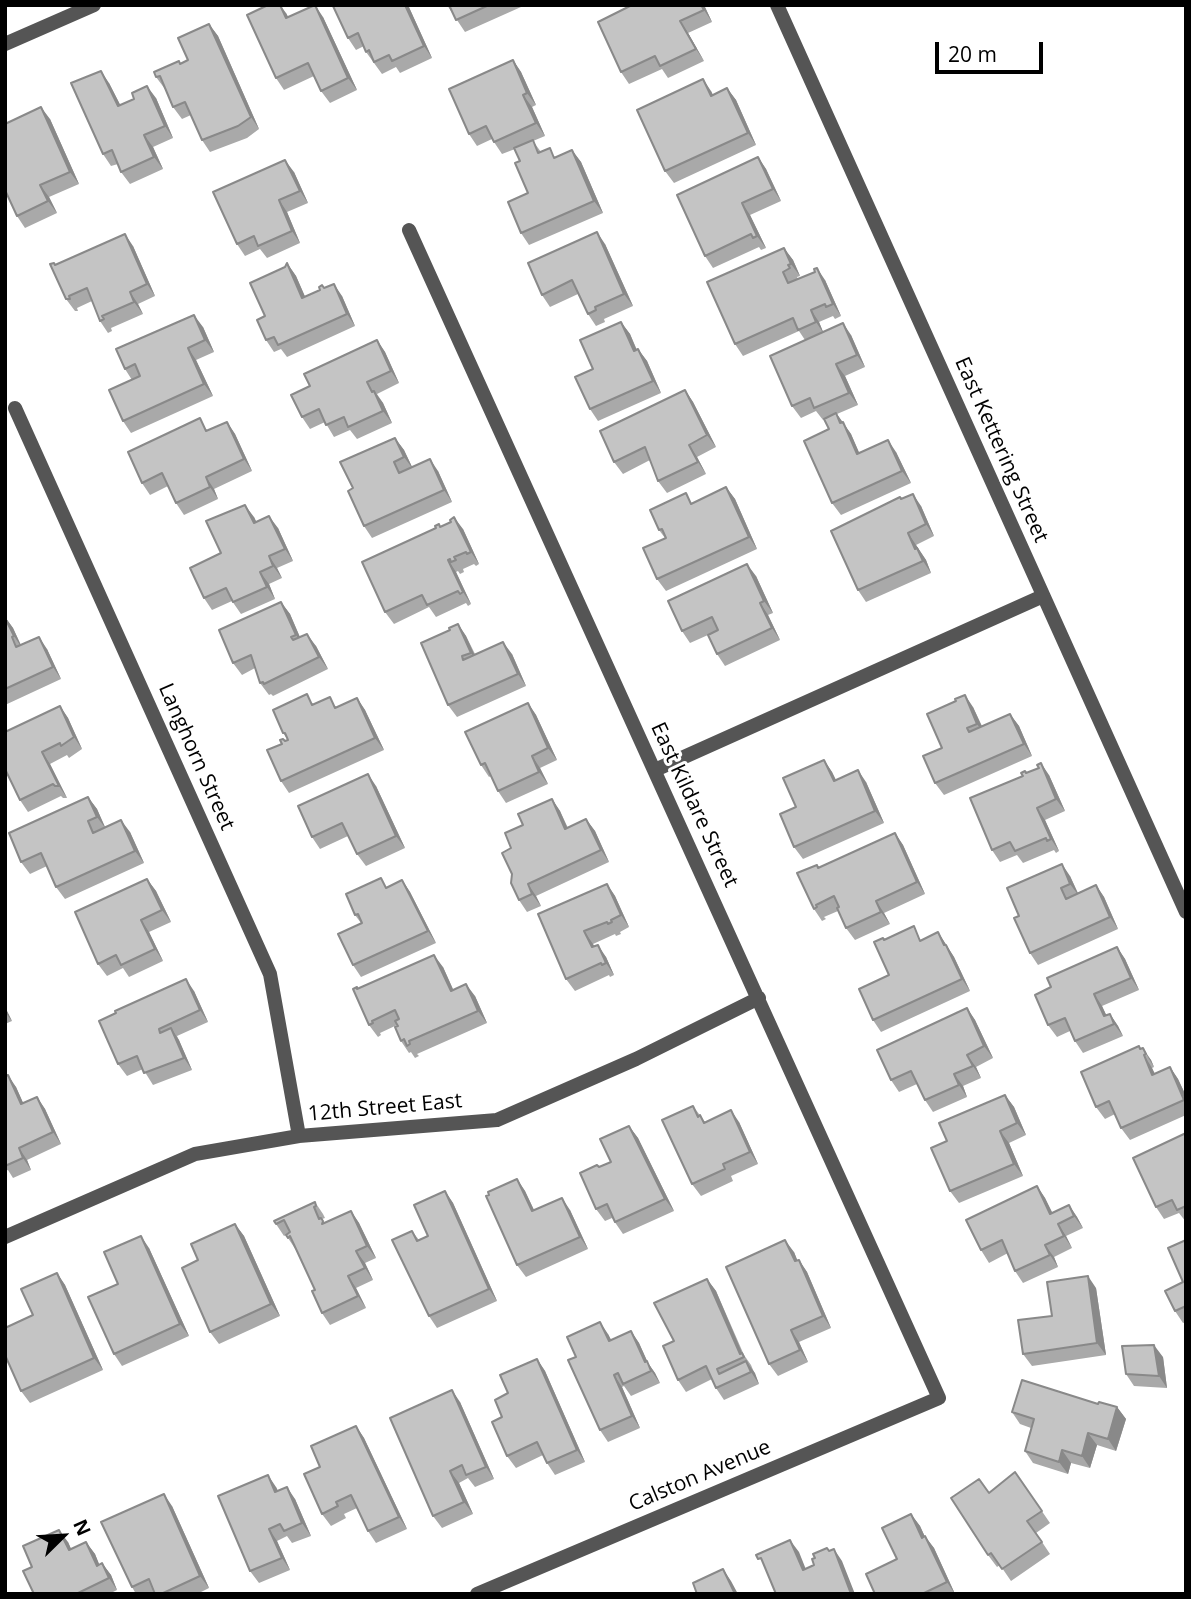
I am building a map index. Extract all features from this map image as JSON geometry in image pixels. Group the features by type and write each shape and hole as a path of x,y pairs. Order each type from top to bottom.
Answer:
{"street":[{"path":"5,44 94,5"},
{"name":"East Kettering Street","path":"777,5 1186,912"},
{"name":"East Kildare Street","path":"409,230 939,1398"},
{"name":"Langhorn Street","path":"15,408 270,974 299,1136"},
{"path":"655,770 1043,596"},
{"name":"12th Street East","path":"5,1237 195,1154 299,1136 497,1120 636,1059 759,998"},
{"name":"Calston Avenue","path":"477,1594 939,1398"}],"building":[{"path":"268,5 280,5 286,18 315,5 348,78 321,91 308,63 276,78 247,15"},
{"path":"405,5 424,46 392,61 389,55 374,62 369,50 366,52 358,33 348,38 333,6"},
{"path":"449,5 489,5 456,20"},
{"path":"632,5 701,5 704,10 680,21 696,49 660,66 655,56 621,72 598,22"},
{"path":"209,24 251,117 238,126 202,140 185,102 173,107 160,76 156,77 154,72 188,60 178,38"},
{"path":"513,60 527,93 523,95 536,123 494,142 486,126 469,134 449,89"},
{"path":"101,71 118,106 134,99 132,93 147,86 165,126 144,135 154,157 121,172 112,150 103,154 71,83"},
{"path":"703,79 711,96 727,88 748,133 665,171 637,110"},
{"path":"41,107 70,172 40,185 48,201 17,216 5,190 5,124"},
{"path":"533,140 538,153 550,148 554,158 572,150 594,201 521,233 508,202 528,193 515,163 520,161 514,148"},
{"path":"758,157 773,189 742,203 757,236 753,238 751,234 705,256 677,195"},
{"path":"285,160 300,191 279,200 292,231 258,246 254,236 237,244 213,192"},
{"path":"597,232 624,294 595,307 596,310 588,314 572,280 542,295 528,263"},
{"path":"125,234 147,284 130,292 134,302 102,316 104,319 100,321 87,288 66,299 50,264 55,265"},
{"path":"784,248 791,264 788,265 790,268 783,272 788,283 815,272 814,269 817,268 833,304 826,307 825,304 811,310 816,322 798,330 793,318 735,344 707,282"},
{"path":"287,263 302,298 320,290 322,285 324,288 334,284 347,314 278,345 274,337 266,340 257,320 265,316 250,283 285,267"},
{"path":"194,315 205,340 188,348 204,384 123,421 109,390 140,376 135,364 125,369 116,349"},
{"path":"621,322 634,351 638,349 653,381 590,409 575,377 593,369 580,340"},
{"path":"843,323 857,355 836,364 849,393 814,408 810,398 792,406 770,356"},
{"path":"377,340 391,371 367,382 383,411 348,427 344,417 326,425 319,409 302,417 291,395 310,386 304,374"},
{"path":"685,390 707,435 689,445 698,462 658,481 645,447 614,462 600,431"},
{"path":"836,413 840,423 843,422 857,454 888,440 902,471 832,503 804,441 829,429 824,419"},
{"path":"200,418 206,431 227,422 244,459 206,477 210,487 176,503 162,473 142,483 128,452"},
{"path":"395,438 404,457 394,462 399,473 430,459 444,490 364,526 348,491 353,488 340,462"},
{"path":"726,487 749,537 657,579 643,548 666,538 662,529 659,530 650,510 686,493 691,504"},
{"path":"913,494 926,524 908,533 923,561 858,590 831,531 900,497 901,499"},
{"path":"245,505 254,523 269,516 285,549 269,556 273,566 260,572 267,587 233,602 226,588 204,598 190,568 221,553 206,521"},
{"path":"454,517 471,552 454,557 456,560 451,562 448,560 463,592 460,594 458,591 427,605 422,595 385,612 362,562 436,528 439,524 440,527 451,522"},
{"path":"747,564 764,601 760,603 772,628 717,654 708,635 718,630 712,617 682,631 668,601"},
{"path":"281,602 296,635 291,637 293,640 307,634 319,657 264,684 260,683 251,655 233,663 219,630"},
{"path":"5,618 16,647 39,637 53,667 5,689"},
{"path":"458,624 471,653 462,656 463,660 503,642 518,674 448,705 421,643"},
{"path":"307,694 312,705 330,697 335,708 357,698 375,738 281,781 267,750 282,744 280,740 288,740 273,710"},
{"path":"965,695 977,724 967,728 969,732 1010,714 1024,744 935,783 923,756 942,748 927,714"},
{"path":"528,703 548,748 532,756 539,772 498,791 485,763 481,765 465,732"},
{"path":"60,706 74,737 61,746 60,743 42,752 59,786 53,784 20,800 5,769 5,732"},
{"path":"824,760 834,781 858,770 875,811 794,847 780,814 796,807 783,778"},
{"path":"1041,763 1056,799 1037,808 1051,839 1047,841 1046,838 1015,851 1010,842 992,850 970,798 1023,776 1021,773 1039,768 1037,765"},
{"path":"368,774 396,836 357,854 342,823 312,837 298,806"},
{"path":"88,797 97,817 88,821 93,833 121,820 135,851 56,887 41,853 21,862 9,833"},
{"path":"552,799 565,829 586,819 601,850 528,884 532,894 519,900 511,883 512,874 502,853 511,848 505,833 523,825 518,814"},
{"path":"895,833 917,882 876,901 881,912 846,928 834,896 816,905 814,909 797,873 817,865 818,868"},
{"path":"1062,864 1070,884 1061,888 1066,899 1096,885 1110,917 1030,953 1014,918 1019,916 1007,888"},
{"path":"381,878 386,888 402,880 428,931 353,965 338,934 362,923 358,914 355,915 346,894"},
{"path":"147,879 162,910 141,920 155,949 121,965 116,955 98,964 75,912"},
{"path":"607,884 621,915 608,924 607,922 584,931 592,947 598,945 606,963 566,979 538,914"},
{"path":"914,926 920,941 938,932 962,979 873,1020 859,989 889,975 874,942"},
{"path":"1117,947 1131,978 1094,994 1104,1016 1110,1014 1114,1024 1075,1041 1065,1018 1048,1025 1035,995 1051,987 1047,978"},
{"path":"434,955 451,991 466,984 478,1011 409,1041 407,1046 404,1039 401,1041 395,1027 398,1026 395,1021 399,1019 395,1010 369,1025 353,989"},
{"path":"186,979 200,1010 159,1029 160,1033 171,1028 184,1058 144,1073 137,1056 118,1064 99,1021"},
{"path":"967,1008 984,1046 967,1055 973,1066 954,1074 959,1085 925,1100 911,1071 891,1080 877,1050"},
{"path":"1139,1046 1146,1054 1144,1055 1152,1075 1170,1067 1184,1100 1121,1128 1109,1101 1096,1107 1081,1072"},
{"path":"8,1075 21,1104 37,1097 53,1132 19,1148 23,1158 5,1166 5,1076"},
{"path":"1005,1095 1017,1123 1000,1131 1014,1164 950,1191 931,1148 947,1141 939,1123"},
{"path":"693,1106 704,1123 731,1110 750,1152 723,1164 725,1169 692,1184 662,1120"},
{"path":"629,1126 665,1199 615,1222 607,1204 596,1209 580,1173 611,1162 600,1139"},
{"path":"1186,1133 1186,1206 1177,1210 1172,1200 1156,1207 1133,1158"},
{"path":"517,1179 532,1211 562,1198 580,1237 517,1265 486,1196 489,1195 488,1192"},
{"path":"1037,1186 1050,1214 1069,1205 1074,1216 1058,1224 1064,1236 1045,1245 1050,1255 1015,1271 1002,1240 981,1250 966,1220"},
{"path":"445,1191 489,1289 429,1316 392,1240 412,1231 417,1241 428,1236 414,1205"},
{"path":"315,1202 314,1207 319,1219 323,1221 322,1224 351,1211 367,1246 356,1251 365,1268 348,1276 358,1296 322,1313 312,1291 315,1290 290,1236 288,1238 286,1235 290,1232 284,1220 276,1224 274,1221"},
{"path":"235,1224 271,1304 210,1332 182,1268 198,1260 191,1244"},
{"path":"141,1236 180,1324 114,1354 88,1297 118,1284 104,1252"},
{"path":"785,1240 795,1261 799,1260 823,1316 791,1330 800,1350 769,1364 726,1267"},
{"path":"1186,1240 1186,1306 1175,1311 1165,1291 1183,1282 1168,1248"},
{"path":"57,1273 94,1358 21,1391 5,1355 5,1328 33,1315 21,1289"},
{"path":"1088,1276 1097,1343 1023,1354 1018,1320 1052,1316 1047,1282"},
{"path":"707,1279 740,1354 744,1357 717,1369 719,1374 746,1361 751,1372 716,1388 706,1366 678,1380 663,1346 674,1341 654,1303"},
{"path":"600,1322 609,1341 631,1331 651,1371 623,1384 618,1373 614,1375 632,1416 600,1430 568,1360 576,1357 567,1337"},
{"path":"1154,1345 1159,1376 1126,1374 1122,1346"},
{"path":"537,1359 577,1450 547,1463 537,1442 507,1456 492,1422 502,1417 495,1400 508,1393 500,1375"},
{"path":"1022,1380 1098,1404 1099,1402 1117,1407 1108,1439 1088,1433 1082,1456 1062,1450 1059,1462 1025,1451 1034,1419 1012,1412"},
{"path":"452,1390 486,1467 466,1475 462,1465 450,1471 464,1502 433,1516 390,1418"},
{"path":"356,1426 399,1517 368,1531 351,1495 336,1502 338,1506 322,1514 304,1474 320,1467 311,1446"},
{"path":"1015,1472 1042,1511 1027,1521 1042,1542 1002,1569 991,1553 988,1555 951,1498 979,1479 989,1493"},
{"path":"268,1475 275,1492 287,1487 302,1523 284,1531 280,1524 269,1529 282,1558 250,1571 218,1496"},
{"path":"164,1494 200,1576 161,1594 155,1594 149,1579 132,1587 101,1522"},
{"path":"911,1514 947,1582 922,1594 875,1594 866,1574 897,1559 882,1528"},
{"path":"59,1530 69,1550 86,1542 97,1566 102,1563 109,1578 76,1594 34,1594 23,1571 32,1567 23,1546"},
{"path":"790,1540 803,1570 814,1565 813,1554 827,1548 829,1551 834,1549 851,1594 776,1594 761,1558 758,1559 756,1555"},
{"path":"723,1569 735,1594 697,1594 693,1583"}]}
